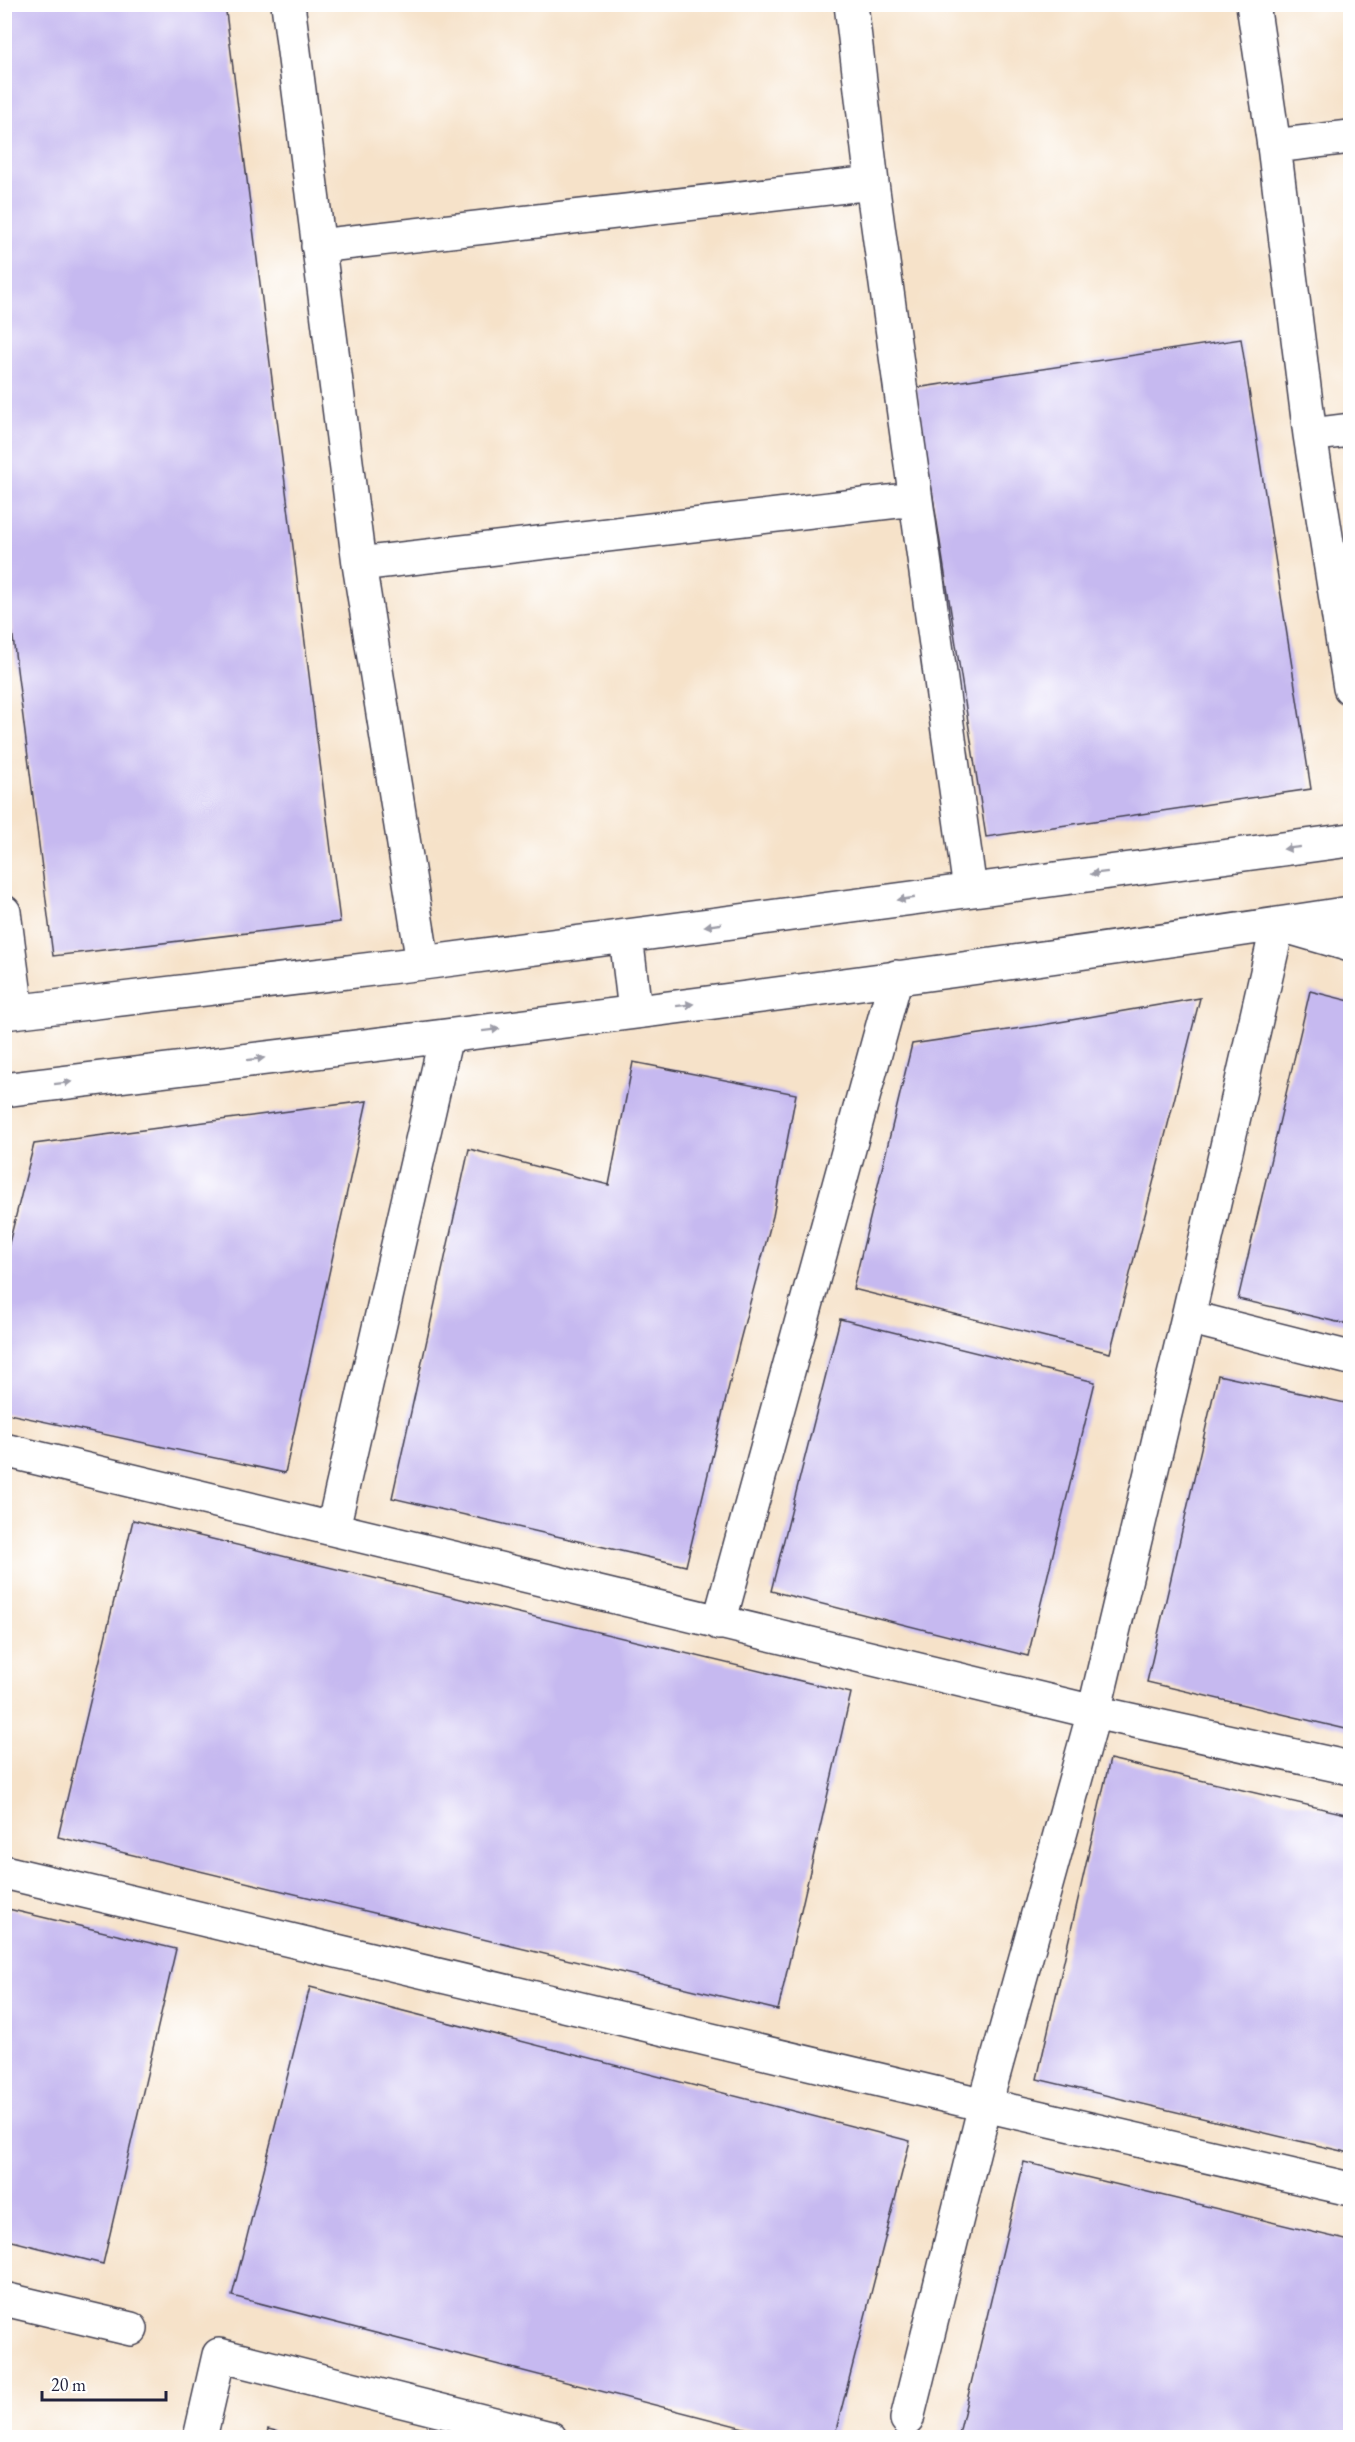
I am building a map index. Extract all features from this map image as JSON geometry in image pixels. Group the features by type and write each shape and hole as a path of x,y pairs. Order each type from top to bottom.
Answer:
{"street":[{"path":"288,4 359,564 423,963"},
{"path":"851,4 872,183 970,890"},
{"path":"1253,4 1274,146 1310,435 1350,688"},
{"path":"1274,146 1350,137"},
{"path":"318,246 872,183"},
{"path":"1310,435 1350,430"},
{"path":"359,564 915,499"},
{"path":"4,912 11,1012 423,963 1350,840"},
{"path":"4,1090 446,1036 896,977 1350,913"},
{"path":"1278,924 1350,945"},
{"path":"907,2419 985,2105 1094,1712 1278,924"},
{"path":"626,936 635,1011"},
{"path":"719,1623 896,977"},
{"path":"333,1528 446,1036"},
{"path":"1188,1317 1350,1358"},
{"path":"4,1450 1094,1712 1350,1768"},
{"path":"4,1872 985,2105 1350,2189"},
{"path":"4,2299 131,2329"},
{"path":"200,2438 219,2355 550,2438"}],"building":[{"path":"4,4 225,4 340,922 53,956 4,566"},
{"path":"1241,339 1311,789 986,837 916,388"},
{"path":"1310,991 1350,1001 1350,1325 1238,1299"},
{"path":"1200,998 1110,1353 853,1289 912,1044"},
{"path":"633,1062 796,1094 773,1216 739,1344 686,1566 392,1498 469,1149 609,1185"},
{"path":"367,1101 285,1473 4,1413 4,1263 34,1144"},
{"path":"840,1319 1095,1382 1028,1656 771,1591"},
{"path":"1218,1375 1350,1404 1350,1730 1147,1682"},
{"path":"133,1520 851,1693 778,2010 58,1837"},
{"path":"1110,1759 1350,1815 1350,2153 1037,2079"},
{"path":"4,1908 176,1949 103,2264 4,2239"},
{"path":"310,1987 910,2141 834,2438 783,2438 232,2296"},
{"path":"1024,2162 1350,2241 1350,2438 958,2438"},
{"path":"268,2429 300,2437 300,2438 266,2438"}]}
